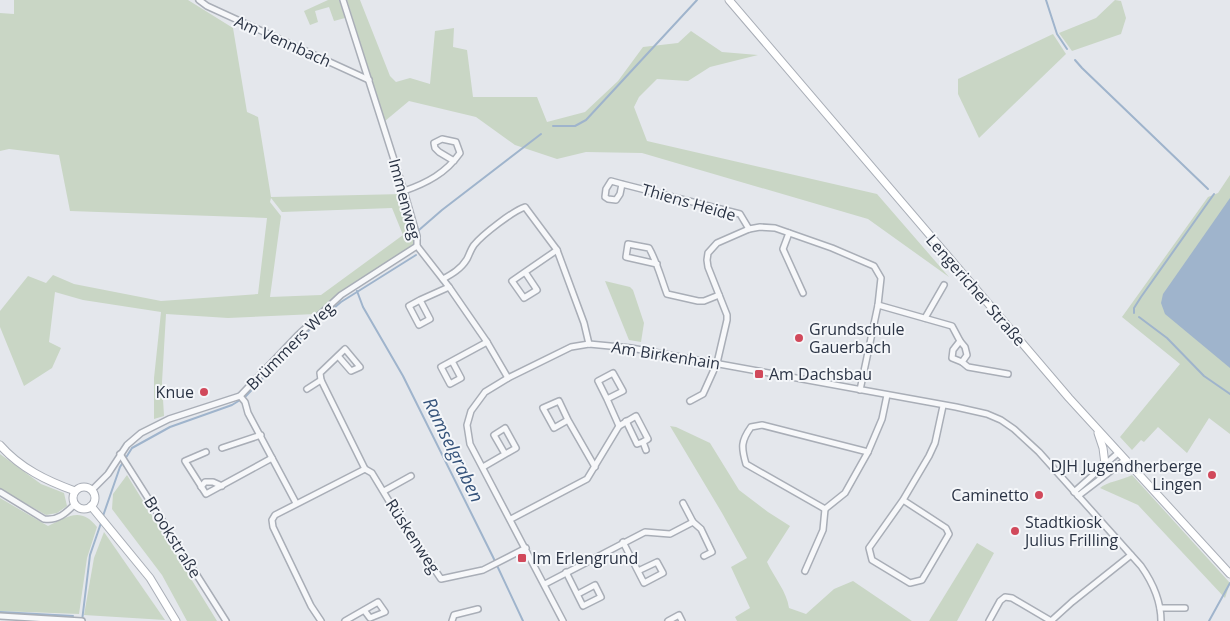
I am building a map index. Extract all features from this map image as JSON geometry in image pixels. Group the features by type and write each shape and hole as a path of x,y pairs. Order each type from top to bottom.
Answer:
{"main road":[{"name":"Lengericher Straße","path":"729,0 1096,428 1230,574"},
{"path":"1096,428 1101,440 1105,464"},
{"path":"0,445 29,470 56,484 75,491 84,487 92,490 95,496 94,502 91,506 83,509 75,504 73,496 75,491"},
{"path":"91,506 150,578 176,621"}],"street":[{"name":"Am Vennbach","path":"199,0 207,6 369,80"},
{"name":"Immenweg","path":"343,0 404,192 417,236 418,246 487,342 508,378"},
{"path":"404,192 426,184 452,164 460,153 456,142 442,139 434,143 434,148 454,161"},
{"name":"Thiens Heide","path":"622,184 740,214 749,229"},
{"path":"443,279 457,271 465,262 474,245 500,222 525,207 556,250 584,323 588,344"},
{"name":"Thiens Heide","path":"717,363 727,315 708,267 708,253 717,243 749,229 760,227 775,228 832,248 874,266 881,278 878,305 860,390"},
{"path":"789,234 783,249 803,293"},
{"path":"657,264 626,257 628,244 649,248 657,264 667,294 698,301 704,301 719,295"},
{"name":"Brümmers Weg","path":"92,490 108,474 127,445 141,433 169,419 240,396 297,336 341,295 418,246"},
{"path":"524,272 537,290 524,298 512,281 524,272 556,250"},
{"path":"925,318 944,285"},
{"path":"420,300 430,319 419,325 409,306 420,300 448,287"},
{"path":"878,305 952,326 967,355 962,362"},
{"path":"960,341 953,350 952,358 968,367 1008,374"},
{"path":"452,361 461,378 450,384 441,367 452,361 487,342"},
{"name":"Am Birkenhain","path":"563,621 470,444 467,425 471,411 485,392 508,378 571,347 588,344 631,348 717,363 987,414 1001,420 1039,452 1131,555 1150,580 1160,608 1161,621"},
{"path":"307,389 321,380 320,373 345,349 360,367 351,371 338,356"},
{"path":"690,401 703,394 717,363"},
{"path":"607,399 623,391 614,373 598,381 619,426"},
{"name":"Rüskenweg","path":"321,380 365,469 372,473 395,511 442,579 468,575 483,570 526,548"},
{"path":"805,571 823,530 825,509 845,493 868,452 882,419 887,395"},
{"path":"240,396 245,402 248,413 296,503"},
{"path":"568,420 554,428 544,408 559,401 595,467"},
{"path":"903,500 946,528 949,534 922,580 910,583 872,560 870,548 903,500 929,456 935,443 944,406"},
{"path":"511,519 587,479 619,426 626,421 636,416 648,439 637,444 626,421"},
{"path":"825,509 746,464 742,450 744,437 751,427 762,424 868,452"},
{"path":"483,467 516,448 505,428 494,435 505,454"},
{"path":"222,448 261,435"},
{"path":"643,442 646,450"},
{"path":"206,452 184,461 206,494 272,458"},
{"path":"1076,494 1118,453"},
{"name":"Brookstraße","path":"121,455 226,621"},
{"path":"1076,494 1125,460"},
{"path":"321,621 311,606 273,527 272,520 275,515 296,503 365,469"},
{"name":"Rüskenweg","path":"384,491 411,476"},
{"path":"201,487 205,482 213,482 222,486"},
{"path":"0,492 44,519 52,520 59,517 75,504"},
{"path":"684,503 693,522 701,529 712,552 704,556"},
{"path":"544,584 645,532 670,534 693,522"},
{"path":"623,542 644,583 663,573 657,562 638,571"},
{"path":"989,621 1000,601 1005,597 1012,598 1051,621 1131,555"},
{"path":"566,572 584,606 601,597 595,585 578,594"},
{"path":"1160,608 1186,608"},
{"path":"345,621 364,610"},
{"path":"452,621 454,615 478,610"},
{"path":"668,621 679,615 682,621"},
{"path":"0,616 80,621"}],"green space":[{"path":"14,0 188,0 233,28 247,112 258,117 271,197 404,194 414,245 338,293 316,314 228,318 166,314 162,382 164,416 154,419 154,378 161,312 83,300 55,292 49,342 61,348 52,368 24,386 0,327 0,311 28,276 46,283 53,275 74,284 161,301 258,294 267,218 70,211 59,155 9,149 0,151 0,13 14,14","holes":["271,198 282,212 392,208 403,235 321,295 270,297 281,216 270,202"]},
{"path":"328,0 339,0 345,18 334,21 329,7 315,11 318,22 310,25 304,11"},
{"path":"347,0 360,0 390,76 396,82 410,78 430,84 435,31 454,28 453,47 467,50 473,97 537,97 547,122 585,112 618,81 643,47 678,43 691,31 722,52 758,55 710,67 688,81 657,79 639,97 634,107 647,141 877,194 949,277 868,219 642,153 586,152 557,159 515,145 476,117 409,101 385,121"},
{"path":"1115,0 1121,1 1126,18 1121,34 1072,51 1059,33 1096,18"},
{"path":"1053,34 1066,54 979,138 958,94 958,79"},
{"path":"1230,175 1230,434 1209,418 1187,453 1158,427 1144,442 1141,440 1132,450 1120,437 1180,364 1122,317 1208,197 1218,193"},
{"path":"605,281 630,287 633,290 644,323 641,342 629,340"},
{"path":"670,426 710,443 739,490 790,526 767,562 783,590 789,608 806,614 834,589 853,581 912,621 737,621 735,617 750,608 731,567 747,558"},
{"path":"0,454 41,484 64,493 67,506 57,513 46,515 0,489"},
{"path":"127,475 217,621 187,621 162,575 112,509 113,494"},
{"path":"1132,475 1230,583 1225,598 1138,505 1100,488"},
{"path":"0,498 48,526 68,517 79,515 91,521 97,527 87,558 79,614 0,611"},
{"path":"104,532 165,620 84,615 94,558"},
{"path":"977,543 994,553 957,621 929,621"}],"water":[{"path":"1230,198 1230,368 1165,314 1161,303 1163,294"}],"waterway":[{"path":"553,126 575,126 586,120 697,0"},
{"path":"1046,0 1057,34 1067,49"},
{"path":"1075,60 1208,189"},
{"path":"419,230 541,134"},
{"path":"1134,313 1134,308 1141,297 1214,194"},
{"path":"103,516 120,467 132,448 170,427 232,405 245,397 314,325 341,302 416,255"},
{"name":"Ramselgraben","path":"357,291 363,307 403,376 523,621"},
{"path":"1139,317 1167,338 1204,376 1230,394"},
{"path":"82,621 90,555 101,523"},
{"path":"1209,621 1230,583"},
{"path":"0,612 73,616"}],"place":[{"name":"Grundschule Gauerbach","path":"799,338"},
{"name":"Am Dachsbau","path":"759,374"},
{"name":"Knue","path":"204,392"},
{"name":"DJH Jugendherberge Lingen","path":"1212,475"},
{"name":"Caminetto","path":"1039,495"},
{"name":"Stadtkiosk Julius Frilling","path":"1015,531"},
{"name":"Im Erlengrund","path":"522,558"}]}
